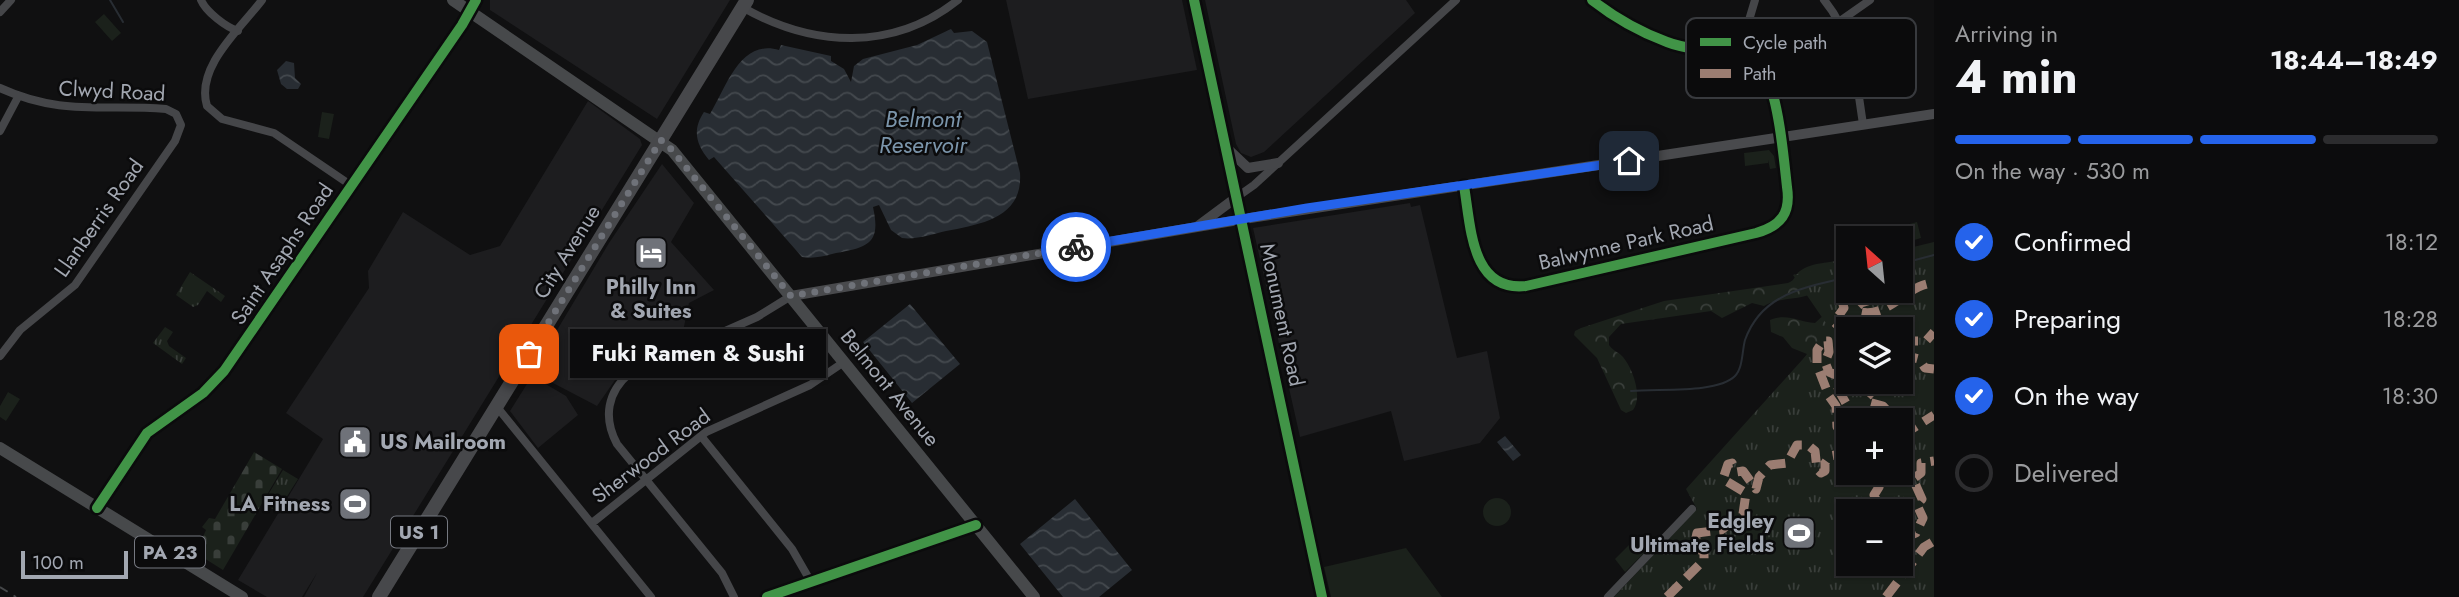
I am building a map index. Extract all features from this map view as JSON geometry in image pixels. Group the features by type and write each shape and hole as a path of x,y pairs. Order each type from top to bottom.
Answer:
{"highway":[{"name":"City Avenue","path":"379,597 745,4"}],"main road":[{"name":"Belmont Avenue","path":"453,0 473,6 672,150 1034,597"},
{"path":"791,296 1241,219 1934,114"},
{"name":"PA 23","path":"0,448 243,597"},
{"path":"767,597 976,524"}],"street":[{"path":"0,12 11,0"},
{"path":"201,0 204,7 220,18 223,24 238,31"},
{"path":"262,0 211,69 205,90 207,106 222,119 276,134 352,186"},
{"path":"745,4 771,23 804,34 857,39 907,29 958,0"},
{"name":"Monument Road","path":"1194,0 1322,597"},
{"path":"1196,227 1278,163 1455,0"},
{"path":"1592,0 1630,25 1686,48"},
{"path":"1750,18 1755,0"},
{"path":"1824,0 1838,18"},
{"path":"1844,18 1870,0"},
{"name":"Saint Asaphs Road","path":"97,508 147,433 197,398 224,371 473,6"},
{"name":"Clwyd Road","path":"0,88 18,97 66,108 166,109 180,119"},
{"path":"0,131 18,97"},
{"name":"Balwynne Park Road","path":"1464,186 1484,272 1502,286 1525,286 1773,227 1783,219 1788,203 1771,98"},
{"path":"1859,98 1863,124"},
{"name":"Llanberris Road","path":"0,356 20,330 63,297 80,277 179,135 180,119"},
{"path":"1225,145 1236,160 1248,168 1278,163"},
{"path":"734,597 722,573 614,438 608,419 610,401 617,387 630,373 757,317 791,296"},
{"name":"Sherwood Road","path":"592,523 701,436 810,385 844,362"},
{"path":"497,407 651,597"},
{"path":"701,436 792,549 811,582"},
{"path":"1608,597 1692,509"}],"shaded area":[{"path":"490,0 730,0 657,119 490,10"},
{"path":"1006,0 1182,0 1197,70 1028,99"},
{"path":"1205,0 1406,0 1415,13 1264,152 1251,157 1241,153 1236,144"},
{"path":"588,101 640,139 642,145 363,597 304,597 317,573 302,597 267,597 238,580 323,439 286,413 369,288 368,271 403,212 470,255 500,246"},
{"path":"662,164 694,203 671,242 714,290 689,303 682,336 631,357 597,406 532,372 609,243"},
{"path":"1410,203 1411,207 1420,205 1457,358 1487,351 1500,418 1480,443 1404,461 1391,411 1300,437 1253,228"},
{"path":"532,376 566,396 578,415 538,448 510,411"}],"green space":[{"path":"104,14 121,33 112,41 95,22"},
{"path":"322,112 334,114 329,139 318,137"},
{"path":"1769,150 1774,156 1776,168 1770,169 1768,160 1768,163 1745,166 1744,153"},
{"path":"1917,222 1921,238 1913,240 1913,226 1902,226"},
{"path":"1934,242 1934,597 1614,597 1697,509 1686,489 1830,329 1793,275 1836,266 1836,303 1913,303 1913,247"},
{"path":"1836,262 1836,303 1901,303 1903,317 1836,317 1836,394 1912,394 1934,597 1912,576 1913,499 1836,499 1836,506 1678,543 1807,354 1792,348 1783,337 1771,332 1770,320 1787,318 1815,323 1826,313 1809,295 1764,306 1752,303 1722,318 1711,311 1621,324 1609,337 1609,345 1626,361 1637,390 1636,404 1633,410 1626,413 1621,410 1597,358 1574,335 1575,331 1581,328 1664,301 1788,283 1805,268"},
{"path":"190,272 225,296 221,302 207,291 198,305 193,307 176,295"},
{"path":"165,327 173,332 167,341 169,346 186,358 182,364 153,343"},
{"path":"8,392 20,399 6,421 0,417 0,406"},
{"path":"254,452 282,469 223,570 196,553 206,530 202,527 209,518 215,519"},
{"path":"283,470 298,479 277,512 263,503"},
{"path":"1497,498 1507,502 1511,512 1507,522 1497,526 1487,522 1483,512 1487,502"},
{"path":"1636,538 1645,548 1644,553 1625,572 1615,559"},
{"path":"1406,548 1442,597 1331,597 1324,567"},
{"path":"1394,575 1402,575 1407,584 1405,591 1394,593 1389,588 1389,580"}],"water":[{"name":"Belmont Reservoir","path":"951,29 954,33 972,31 987,42 1020,173 1015,200 997,216 973,225 902,238 891,230 879,205 873,207 875,229 870,241 857,248 824,256 802,257 714,157 709,160 701,148 697,137 700,119 704,112 710,114 736,67 754,51 766,48 779,50 781,45 831,56 831,61 844,69 851,82 854,66 863,59 917,45"},
{"path":"286,61 294,63 295,78 301,84 298,89 287,89 281,84 277,70"},
{"path":"910,304 960,364 912,403 863,342"},
{"path":"1505,436 1521,455 1513,461 1497,442"},
{"path":"1075,499 1132,570 1099,597 1063,597 1020,544"}],"waterway":[{"path":"110,0 123,22"},
{"path":"1913,261 1934,255"},
{"path":"1631,391 1701,388 1726,382 1738,373 1745,340 1762,312 1786,295 1836,280"}],"railway":[{"path":"0,587 16,597"}],"marked path":[{"path":"1838,317 1844,308 1841,297 1872,297 1874,299 1857,307 1861,312 1871,313 1889,306 1915,289 1934,283"},
{"path":"1836,319 1836,324"},
{"path":"1913,341 1926,341 1934,332"},
{"path":"1836,408 1817,365 1817,350 1823,341 1828,341 1829,352 1825,362 1829,372 1836,375 1838,388 1848,408"},
{"path":"1913,357 1919,359 1925,368 1934,369"},
{"path":"1870,394 1868,402 1885,408"},
{"path":"1913,428 1934,415"},
{"path":"1667,597 1704,560 1704,552 1694,547 1697,533 1721,530 1743,514 1746,493 1723,479 1728,464 1732,463 1737,472 1743,471 1756,489 1759,477 1770,465 1787,463 1797,445 1808,445 1815,451 1817,469 1821,473 1825,471 1825,463 1830,456 1836,455"},
{"path":"1913,534 1923,518 1917,505 1922,499 1913,479 1921,473 1921,463 1934,461"},
{"path":"1876,499 1874,495 1879,487 1877,485"},
{"path":"1886,597 1924,547 1934,541"}],"cycle path":[{"path":"97,508 147,433 203,393 224,371 462,25 476,0"},
{"path":"1194,0 1322,597"},
{"path":"1592,0 1628,24 1657,38 1686,47"},
{"path":"1464,186 1477,254 1494,279 1508,285 1526,286 1756,233 1778,222 1786,211 1787,204 1774,98"},
{"path":"767,597 976,525"}],"way so far":[{"path":"529,354 661,140 791,296 1076,247"}],"place":[{"name":"Philly Inn & Suites","path":"651,253"},
{"name":"Fuki Ramen & Sushi","path":"529,354"},
{"name":"US Mailroom","path":"355,442"},
{"name":"LA Fitness","path":"355,504"},
{"name":"Edgley Ultimate Fields","path":"1799,533"}],"route":[{"path":"1076,247 1307,208 1629,161"}]}
